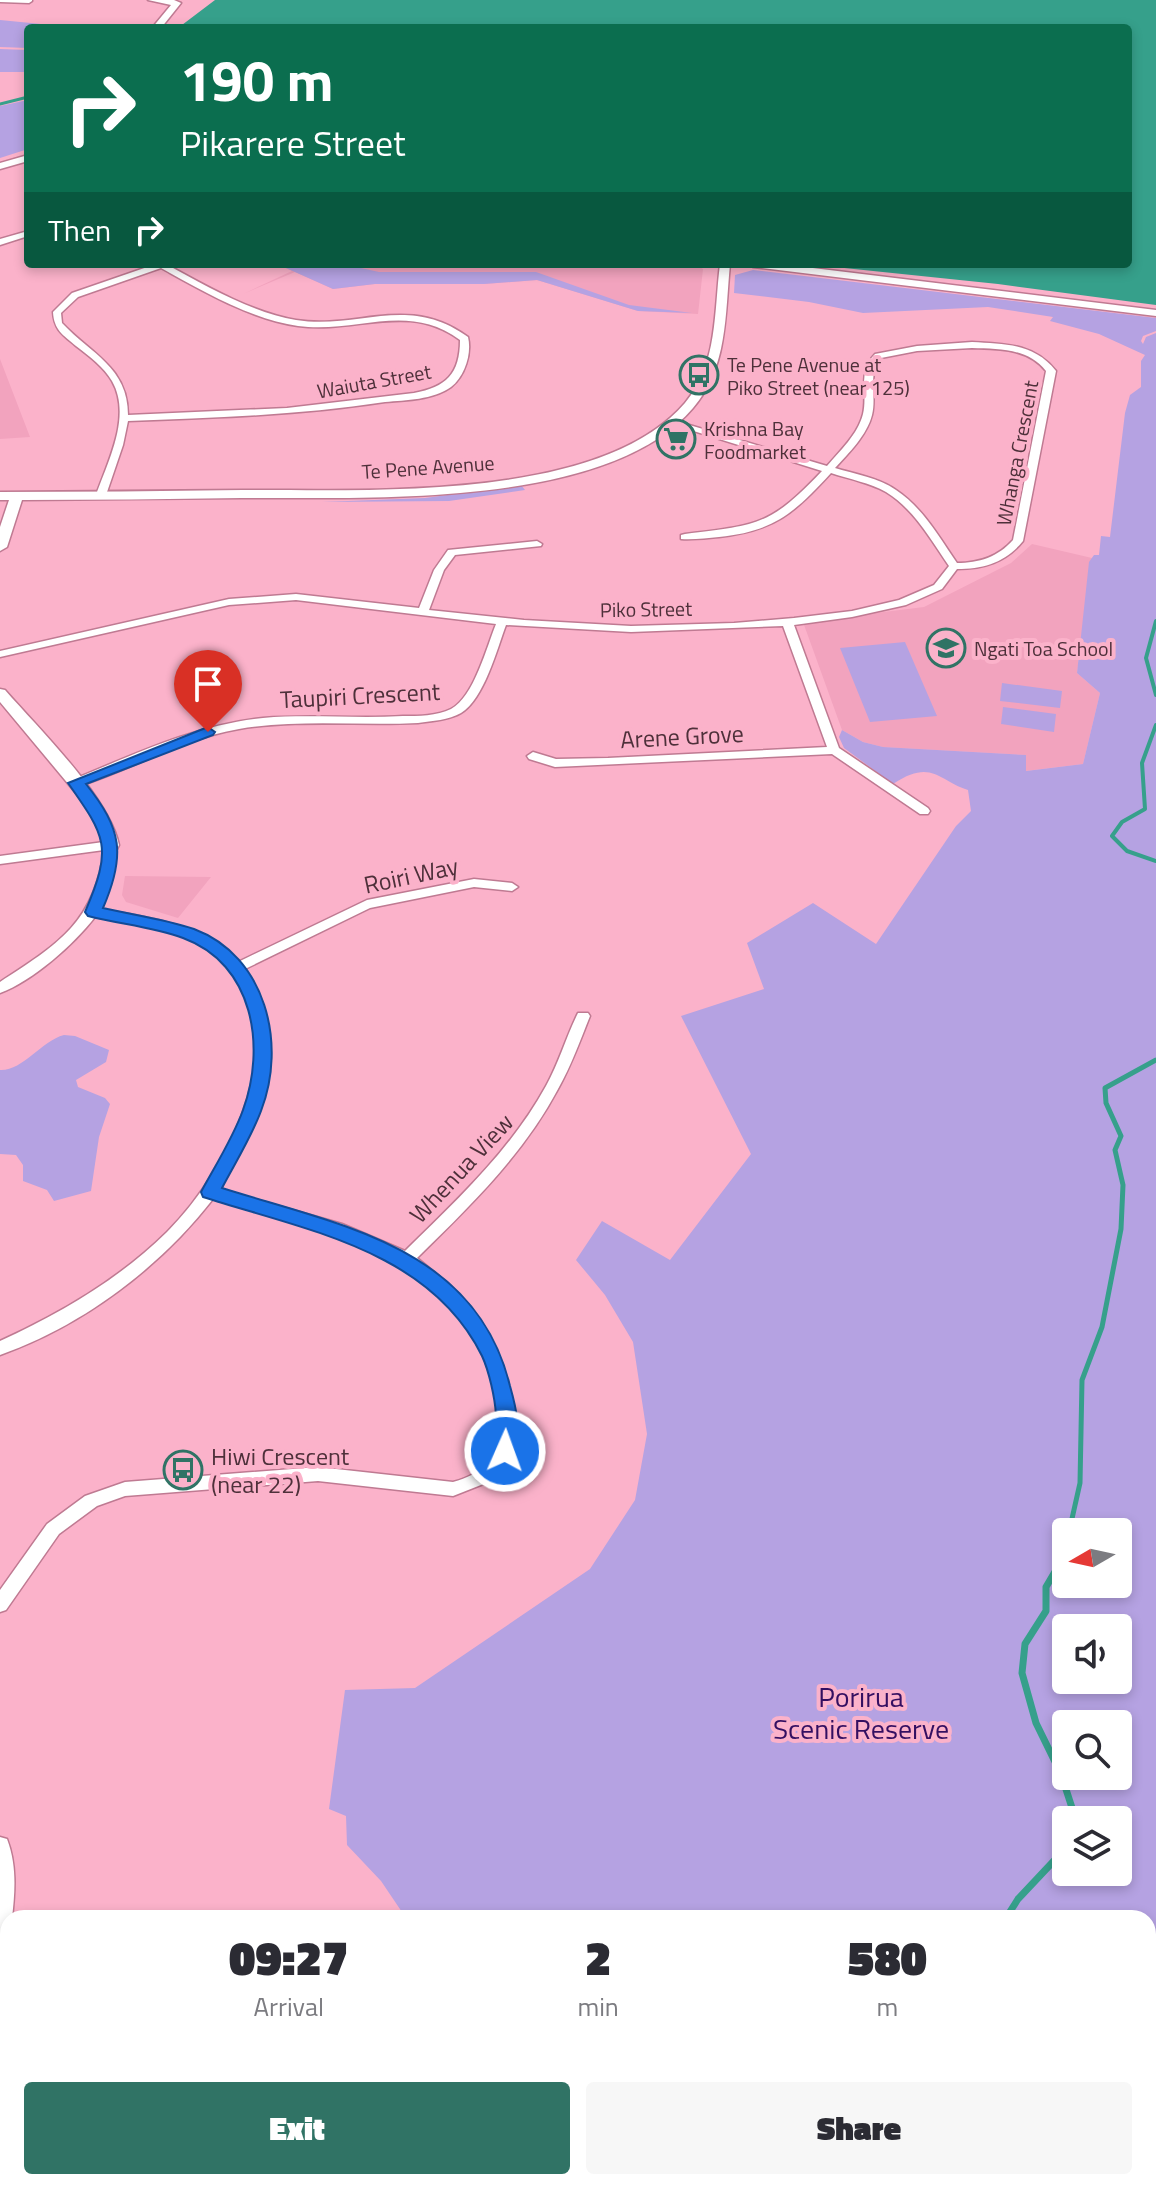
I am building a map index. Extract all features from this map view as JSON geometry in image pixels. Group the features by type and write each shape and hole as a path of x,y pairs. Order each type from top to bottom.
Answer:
{"street":[{"path":"0,0 29,1"},
{"path":"151,0 178,2"},
{"path":"151,0 168,15"},
{"path":"160,24 178,2"},
{"path":"0,166 24,159"},
{"path":"0,242 24,234"},
{"path":"101,495 125,418 124,398 112,374 58,324 57,312 75,295 150,268"},
{"name":"Waiuta Street","path":"125,418 309,411 421,394 444,387 456,376 465,347 465,339 455,329 416,317 329,325 283,319 170,268"},
{"name":"Te Pene Avenue","path":"0,496 406,493 465,488 586,466 642,444 673,423 716,363 725,268"},
{"path":"786,268 1156,313"},
{"name":"Whanga Crescent","path":"685,537 747,529 775,520 859,433 867,420 869,367 878,356 994,345 1016,347 1043,358 1051,371 1018,541 1011,551 988,563 954,566"},
{"path":"673,423 866,479 904,501 926,524 954,566"},
{"path":"0,547 17,496"},
{"path":"423,611 439,570 452,552 537,544"},
{"name":"Piko Street","path":"0,654 229,602 296,597 503,619 636,629 860,615 900,606 941,587 952,575 954,566"},
{"name":"Taupiri Crescent","path":"76,783 183,740 238,725 295,720 431,718 456,711 466,703 474,688 503,619"},
{"path":"787,621 834,750 924,811"},
{"path":"0,693 102,815 111,845 108,878 93,912 59,948 0,988"},
{"name":"Arene Grove","path":"533,756 555,763 834,750"},
{"path":"0,860 111,845"},
{"name":"Roiri Way","path":"237,968 367,904 474,883 512,887"},
{"path":"0,1348 102,1294 154,1253 210,1192 252,1111 261,1075 262,1020 258,1001 237,968 219,951 189,934 93,912"},
{"name":"Whenua View","path":"406,1259 490,1176 528,1130 566,1062 583,1016"},
{"path":"0,1604 53,1529 91,1501 125,1489 318,1474 453,1489 475,1483 491,1473 505,1451 508,1433 502,1384 493,1355 464,1311 406,1259 357,1238 210,1192"},
{"path":"0,1846 6,1882 3,1910"}],"shaded area":[{"path":"215,0 1156,0 1156,305 844,268 1132,268 1132,24 183,24"},
{"path":"286,268 703,269 698,314 638,311 537,280 484,284 375,284 333,289 295,272 243,294 292,271"},
{"path":"0,359 30,437 0,439"},
{"name":"Ngati Toa School","path":"1032,544 1092,558 1077,673 1100,693 1083,764 1025,771 1026,755 883,747 863,742 842,730 803,622 924,607 1011,563"},
{"path":"125,876 211,877 178,918 126,902 122,895"}],"green space":[{"path":"0,20 41,24 24,24 24,48 0,47"},
{"path":"0,49 24,50 24,72 0,72"},
{"path":"24,101 24,150 0,158 0,106"},
{"path":"286,268 361,268 379,272 536,272 629,305 692,313 638,311 537,280 484,284 375,284 333,289"},
{"name":"Porirua Scenic Reserve","path":"753,270 1156,318 1156,331 1143,336 1141,341 1143,344 1146,337 1156,333 1156,1910 401,1910 381,1881 347,1845 346,1816 329,1809 345,1690 415,1688 590,1569 635,1500 647,1434 633,1342 605,1295 576,1260 602,1221 670,1260 751,1154 681,1016 764,989 747,943 813,903 876,944 956,826 971,811 968,790 934,774 917,773 893,784 844,748 839,737 842,730 863,742 883,747 1026,755 1026,771 1083,764 1100,693 1077,673 1089,562 1094,555 1099,555 1101,536 1110,537 1125,413 1130,395 1141,387 1141,361 1145,355 1099,334 1050,321 1053,317 988,307 863,313 809,302 734,293 735,275"},
{"path":"521,485 525,490 449,501 322,502 425,498"},
{"path":"905,642 937,716 870,722 840,648"},
{"path":"1002,683 1062,691 1060,708 1000,701"},
{"path":"1003,707 1056,714 1054,732 1001,724"},
{"path":"64,1035 75,1036 109,1050 106,1062 76,1080 78,1087 105,1098 110,1104 99,1137 91,1191 54,1201 47,1190 23,1181 23,1165 16,1155 0,1154 0,1070 16,1066"}],"waterway":[{"path":"0,104 24,98"},
{"path":"1156,621 1146,658 1156,695"},
{"path":"1156,725 1142,763 1145,809 1122,822 1112,836 1127,851 1156,861"},
{"path":"1072,1518 1080,1483 1082,1380 1102,1327 1121,1229 1123,1185 1115,1150 1121,1136 1106,1103 1105,1088 1156,1060"},
{"path":"1052,1577 1046,1587 1046,1611 1025,1644 1022,1673 1036,1723 1061,1774 1071,1806"},
{"path":"1011,1910 1052,1863"}],"place":[{"name":"Te Pene Avenue at Piko Street (near 125)","path":"699,375"},
{"name":"Krishna Bay Foodmarket","path":"676,439"},
{"name":"Ngati Toa School","path":"946,648"},
{"name":"Hiwi Crescent (near 22)","path":"183,1470"}],"route":[{"path":"208,732 76,783 102,815 111,845 108,878 93,912 145,921 189,934 219,951 247,981 258,1001 262,1020 261,1075 252,1111 232,1155 210,1192 382,1247 406,1259 426,1275 464,1311 493,1355 507,1413 505,1451"}]}
